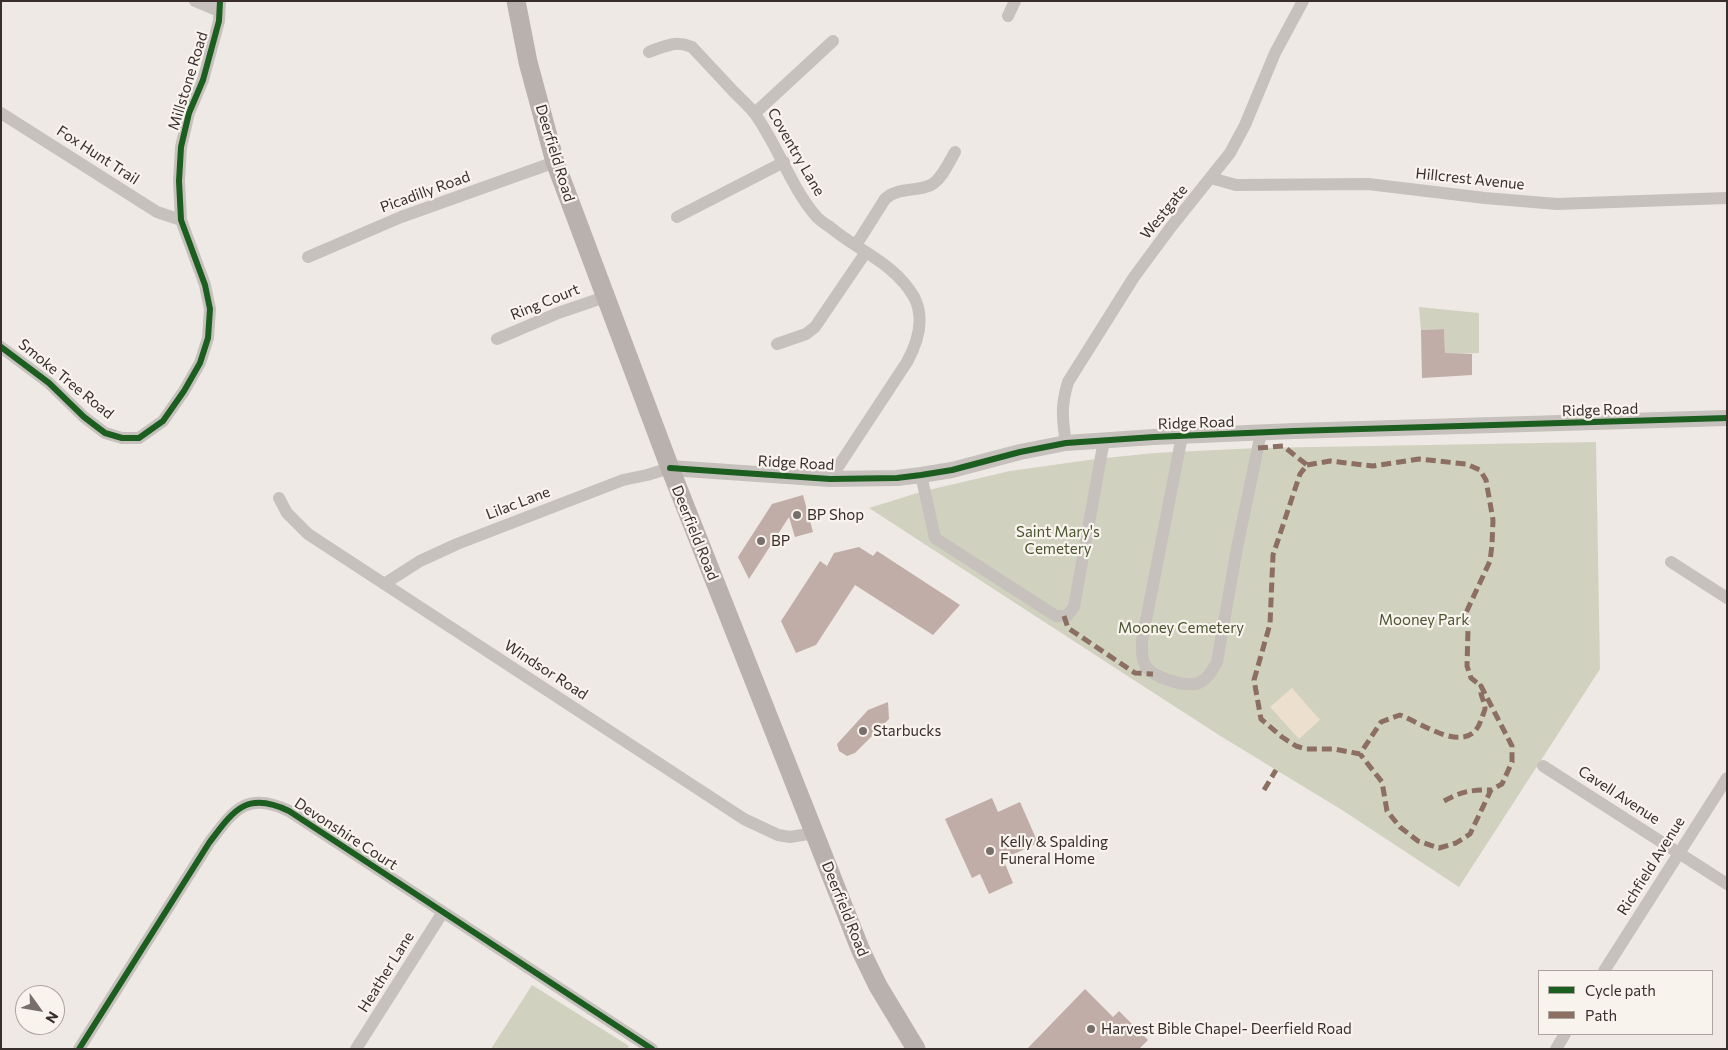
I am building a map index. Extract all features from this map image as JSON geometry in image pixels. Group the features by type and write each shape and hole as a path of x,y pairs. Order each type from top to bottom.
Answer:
{"main road":[{"name":"Deerfield Road","path":"516,1 528,62 555,162 604,297 861,951 878,986 916,1049"}],"street":[{"path":"195,1 220,6"},
{"path":"1008,16 1015,1"},
{"name":"Westgate","path":"1066,443 1063,429 1062,401 1068,382 1134,277 1230,153 1245,125 1275,53 1303,1"},
{"name":"Millstone Road","path":"139,438 163,421 184,391 200,363 208,338 210,309 205,285 181,220 179,181 181,147 189,113 203,80 220,6"},
{"path":"754,113 833,41"},
{"name":"Coventry Lane","path":"649,52 672,44 683,43 692,47 754,113 784,162 799,192 816,217 889,267 900,276 915,298 920,320 918,335 907,362 830,479"},
{"name":"Fox Hunt Trail","path":"1,113 157,212 181,220"},
{"path":"777,344 806,334 815,327 861,248 886,199 892,193 930,185 936,181 955,152"},
{"name":"Picadilly Road","path":"308,257 401,217 555,162"},
{"path":"677,217 784,162"},
{"name":"Hillcrest Avenue","path":"1212,178 1236,185 1368,184 1485,198 1557,204 1727,198"},
{"name":"Ring Court","path":"497,339 558,313 604,297"},
{"name":"Smoke Tree Road","path":"1,347 49,383 84,417 104,433 122,438 139,438"},
{"name":"Ridge Road","path":"670,468 830,479 897,478 952,470 1020,452 1066,443 1104,440 1727,418"},
{"path":"1182,436 1142,641 1142,655 1145,665 1153,674 1168,680 1195,684 1204,680 1212,672 1217,662 1237,548 1261,433"},
{"path":"921,475 935,538 1056,616 1067,616 1074,607 1104,440"},
{"name":"Lilac Lane","path":"384,584 420,561 457,544 623,480 670,468"},
{"name":"Windsor Road","path":"279,498 287,513 308,534 744,819 778,835 790,837 814,833"},
{"path":"1671,562 1727,598"},
{"name":"Cavell Avenue","path":"1543,766 1727,884"},
{"name":"Richfield Avenue","path":"1605,970 1727,778"},
{"name":"Devonshire Court","path":"79,1049 209,843 228,818 240,807 251,803 266,803 289,811 652,1049"},
{"name":"Heather Lane","path":"356,1049 443,912"},
{"path":"1556,1049 1564,1035"}],"green space":[{"path":"1419,307 1479,313 1479,353 1445,354 1444,329 1421,330"},
{"name":"Mooney Park","path":"1596,442 1600,669 1459,887 1342,810 1222,737 869,508 924,491 1010,471 1154,453 1258,448"},
{"path":"532,985 629,1046 627,1049 491,1049"}],"sand":[{"path":"1292,688 1320,720 1299,739 1270,707"}],"building":[{"path":"1444,329 1445,353 1472,354 1472,375 1422,378 1421,330"},
{"path":"803,495 813,532 795,537 789,517 749,579 738,557 772,504"},
{"path":"859,547 873,556 877,551 960,605 933,635 855,585 816,645 796,653 781,621 820,561 827,566 834,553"},
{"name":"Starbucks","path":"888,702 889,719 855,753 847,756 839,751 837,744 868,710"},
{"name":"Kelly & Spalding Funeral Home","path":"992,798 998,812 1020,802 1038,843 1003,859 1013,883 989,894 980,874 972,878 945,819"},
{"name":"Harvest Bible Chapel- Deerfield Road","path":"1085,989 1113,1017 1119,1011 1148,1040 1139,1049 1027,1049"}],"marked path":[{"path":"1258,448 1283,446 1307,465 1300,474 1273,555 1270,624 1254,680 1261,719 1296,746 1306,749 1334,749 1360,754 1381,722 1400,715 1444,735 1466,736 1475,731 1485,710 1481,686 1512,746 1512,762 1502,784 1491,790 1470,834 1456,843 1439,848 1418,841 1400,827 1387,811 1382,782 1360,754"},
{"path":"1307,465 1330,461 1373,466 1419,459 1466,464 1480,470 1486,480 1493,520 1492,545 1490,561 1465,615 1468,629 1467,666 1471,678 1481,686"},
{"path":"1064,616 1068,628 1135,673 1153,674"},
{"path":"1264,790 1276,770"},
{"path":"1444,801 1467,792 1491,790"}],"cycle path":[{"path":"1,347 49,383 84,417 105,433 122,438 139,438 163,421 184,391 200,363 208,338 210,309 205,285 181,220 179,181 181,147 189,113 203,80 219,21 220,1"},
{"path":"670,468 830,479 897,478 952,470 1020,452 1066,443 1294,431 1727,418"},
{"path":"79,1049 209,843 234,813 251,803 274,805 289,811 652,1049"}],"place":[{"name":"BP Shop","path":"797,515"},
{"name":"BP","path":"761,541"},
{"name":"Starbucks","path":"863,731"},
{"name":"Kelly & Spalding Funeral Home","path":"990,851"},
{"name":"Harvest Bible Chapel- Deerfield Road","path":"1091,1029"}],"park label":[{"name":"Saint Mary's Cemetery","path":"1058,540"},
{"name":"Mooney Cemetery","path":"1181,628"}]}
